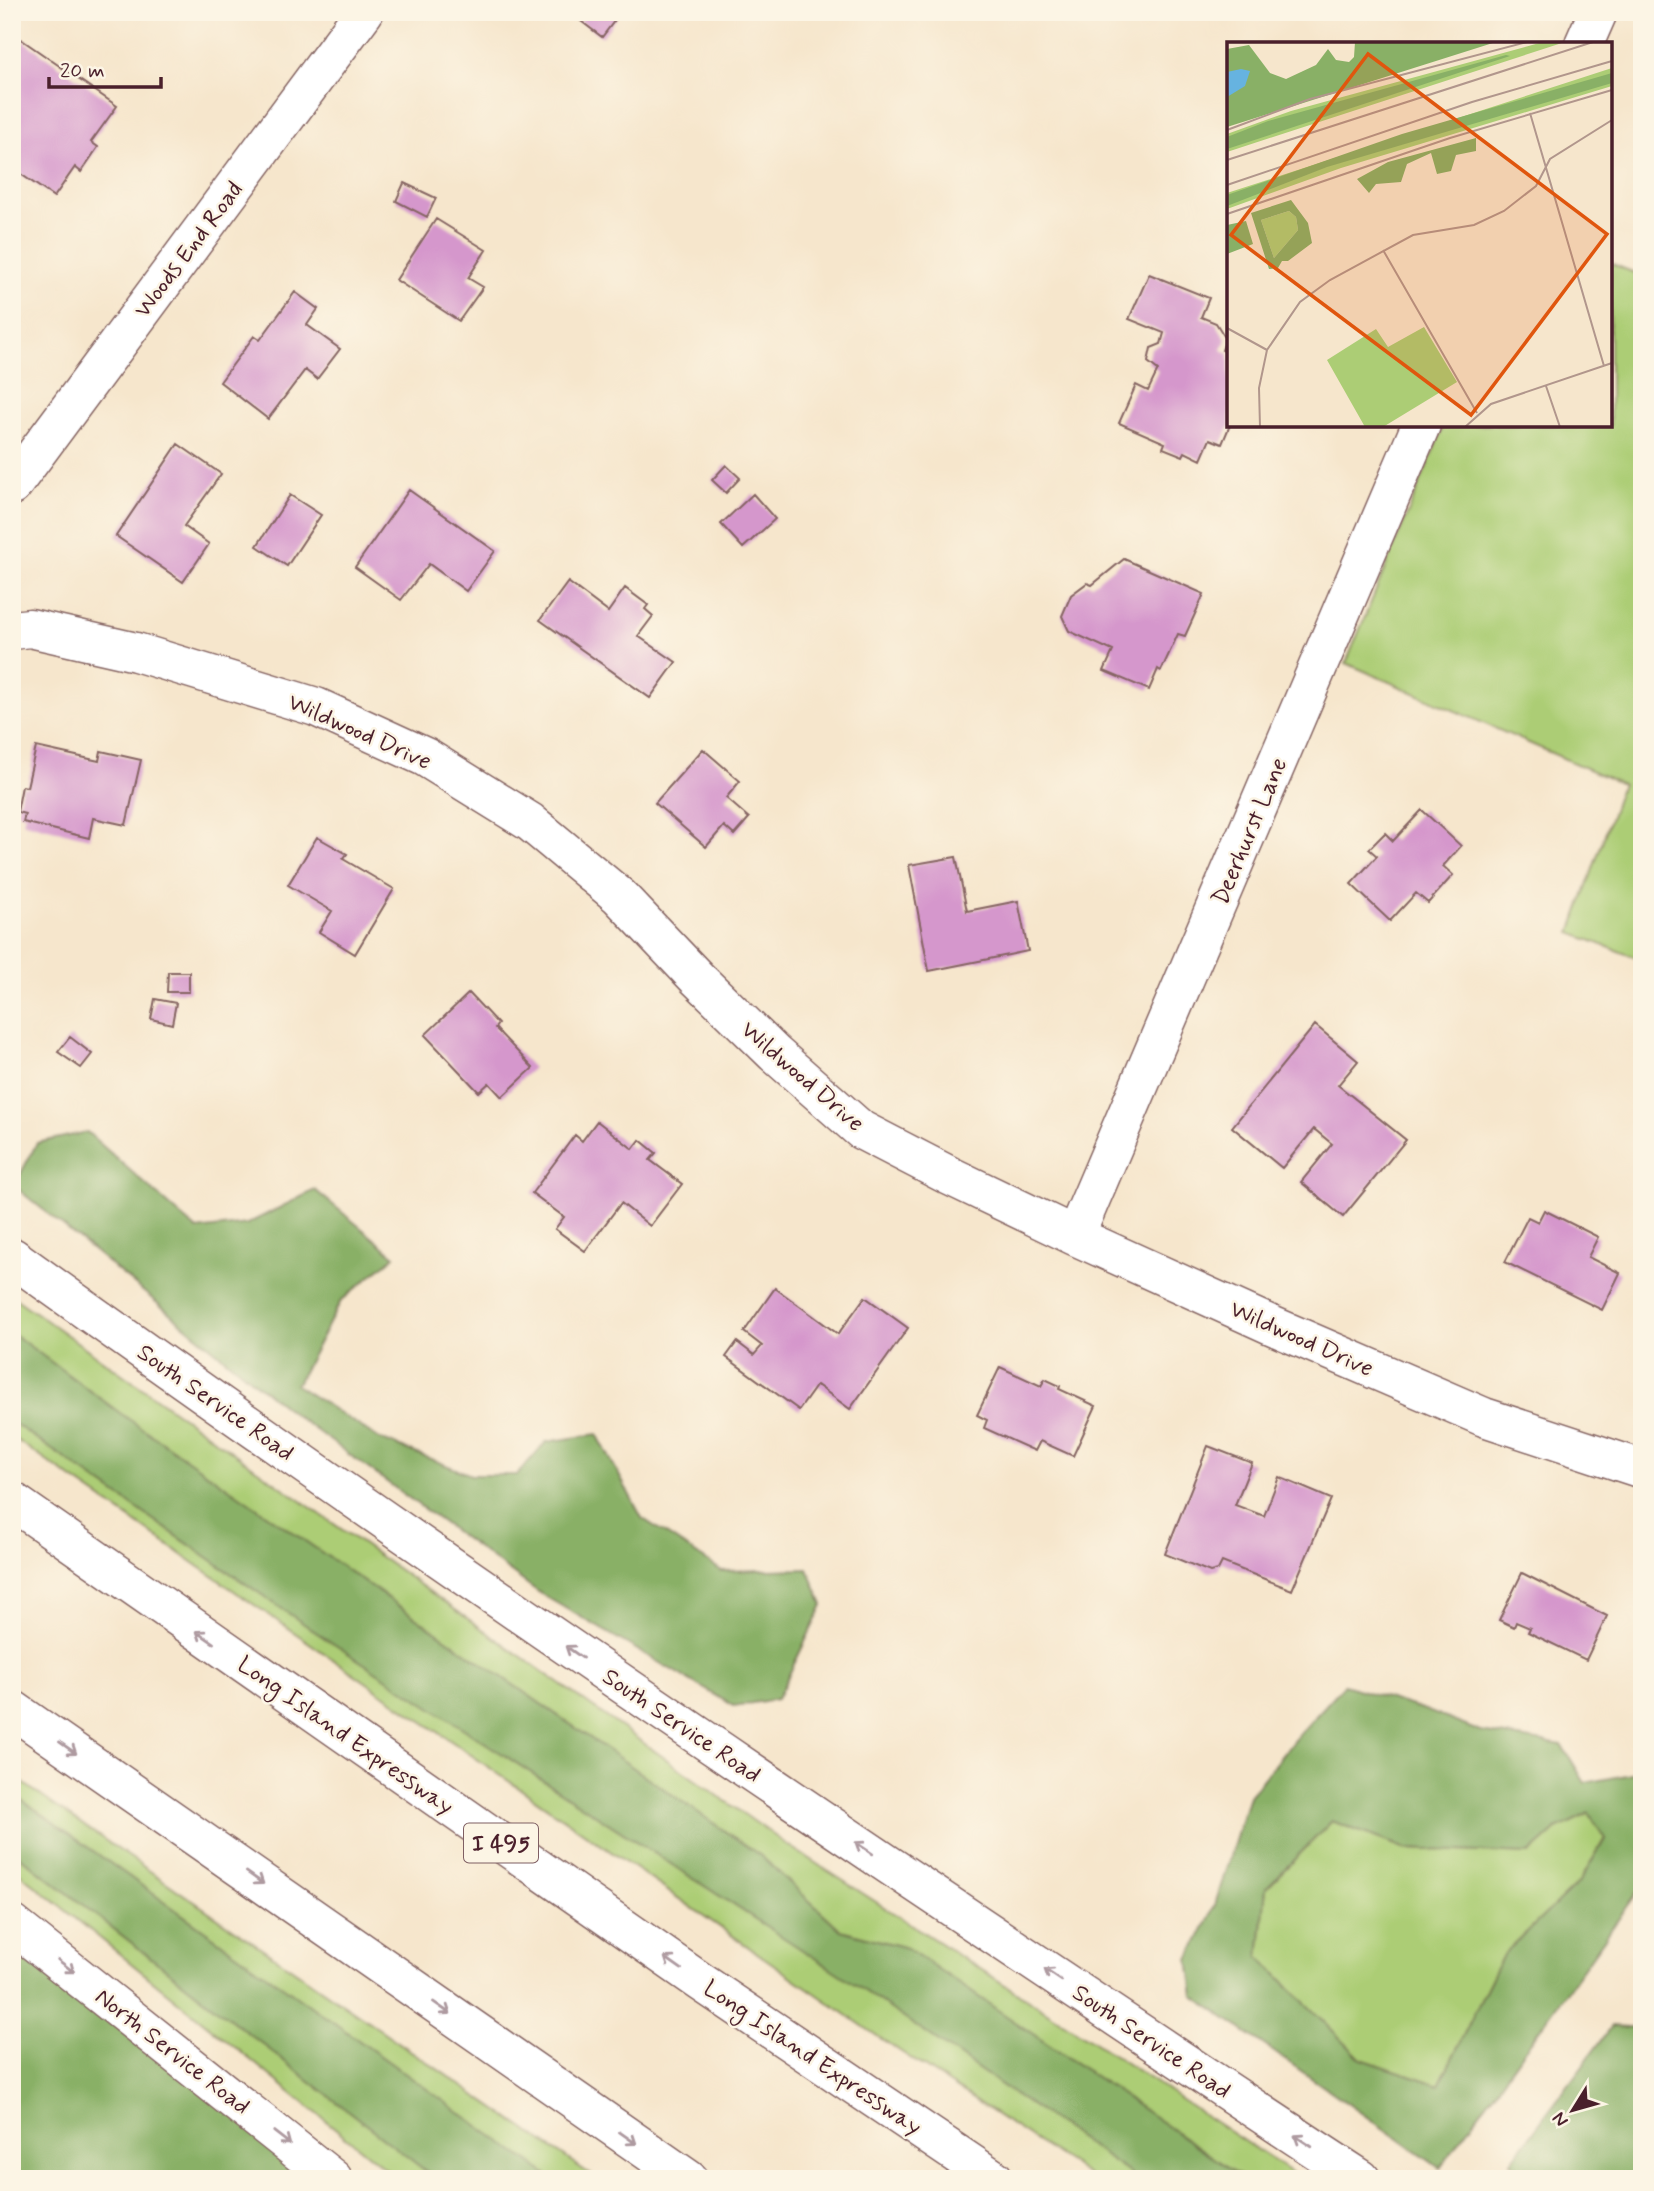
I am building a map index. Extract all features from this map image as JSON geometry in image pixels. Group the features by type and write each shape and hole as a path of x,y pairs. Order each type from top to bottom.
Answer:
{"main road":[{"name":"Woods End Road","path":"12,486 364,12"},
{"path":"1585,42 1598,12"},
{"name":"Deerhurst Lane","path":"1075,1236 1420,427"},
{"name":"Wildwood Drive","path":"12,631 30,628 136,652 316,708 425,757 530,822 619,896 697,978 775,1054 861,1130 1075,1236 1484,1417 1642,1469"},
{"name":"South Service Road","path":"12,1257 613,1679 1361,2179"},
{"name":"Long Island Expressway","path":"12,1501 701,1982 994,2179"},
{"path":"12,1709 688,2179"},
{"name":"North Service Road","path":"12,1924 333,2179"}],"green space":[{"path":"1612,264 1642,276 1642,960 1571,933 1622,784 1346,663 1443,427 1612,427"},
{"path":"87,1132 197,1230 247,1224 315,1190 395,1256 341,1301 296,1385 380,1439 471,1475 517,1475 546,1442 597,1434 642,1518 722,1571 808,1569 823,1605 777,1699 734,1706 541,1594 292,1413 14,1186 37,1143"},
{"path":"12,1296 786,1844 1301,2179 1094,2179 880,2038 12,1437"},
{"path":"12,1333 120,1413 761,1856 841,1930 907,1948 1245,2179 1138,2179 850,1981 317,1633 12,1422"},
{"path":"1344,1685 1425,1710 1481,1732 1562,1745 1585,1783 1642,1772 1642,1886 1440,2168 1194,1996 1189,1959 1214,1908 1249,1796 1295,1739","holes":["1589,1813 1605,1839 1581,1880 1503,1955 1439,2085 1361,2059 1259,1957 1266,1888 1332,1821 1406,1849 1529,1854 1557,1829"]},
{"path":"12,1775 597,2179 398,2179 12,1867"},
{"path":"12,1793 553,2179 436,2179 12,1850"},
{"path":"1590,1813 1605,1838 1581,1880 1503,1955 1439,2085 1361,2059 1259,1957 1266,1888 1332,1821 1406,1849 1529,1854 1557,1829"},
{"path":"12,1951 219,2099 315,2179 12,2179"},
{"path":"1612,2026 1642,2028 1642,2179 1522,2179 1511,2162"}],"building":[{"path":"569,12 621,12 602,37"},
{"path":"12,33 117,106 91,142 98,147 81,172 75,167 54,197 12,168"},
{"path":"404,183 436,198 427,217 396,201"},
{"path":"436,219 486,250 468,278 483,287 459,321 396,280"},
{"path":"1149,274 1209,298 1201,317 1216,323 1226,339 1222,350 1227,352 1227,427 1229,427 1222,444 1210,439 1201,460 1185,452 1183,456 1163,448 1165,443 1119,423 1136,385 1148,391 1158,370 1148,362 1151,348 1161,344 1164,333 1129,319"},
{"path":"295,292 318,309 307,325 340,349 317,379 305,370 268,419 220,382 254,336 260,340"},
{"path":"178,444 221,474 184,526 209,544 183,582 116,536"},
{"path":"726,465 740,478 726,493 712,480"},
{"path":"409,490 495,551 466,591 429,564 401,600 355,567"},
{"path":"753,494 775,519 743,548 721,524"},
{"path":"290,495 321,515 287,566 257,546"},
{"path":"1124,559 1204,594 1185,636 1178,634 1149,690 1104,671 1113,651 1069,631 1062,616 1071,595 1087,583 1092,585"},
{"path":"568,582 608,612 625,588 648,605 645,609 653,616 638,636 676,662 650,698 540,620"},
{"path":"36,747 99,761 101,751 141,760 126,825 93,818 89,838 23,822 25,814 17,812 22,786 27,787"},
{"path":"703,749 740,781 726,798 749,818 734,835 724,826 706,847 655,803"},
{"path":"1422,810 1461,846 1443,866 1453,875 1428,903 1416,893 1390,921 1351,884 1377,856 1369,849 1385,833 1393,841"},
{"path":"317,837 347,854 343,859 394,889 355,954 319,932 332,911 288,885"},
{"path":"956,857 967,911 1018,901 1028,951 929,971 909,865"},
{"path":"168,972 189,972 189,992 167,992"},
{"path":"469,993 498,1024 495,1028 533,1068 502,1097 489,1083 479,1092 425,1035"},
{"path":"155,999 176,1003 172,1024 151,1019"},
{"path":"1315,1025 1358,1061 1338,1085 1406,1140 1343,1217 1301,1182 1332,1144 1314,1129 1282,1168 1232,1127"},
{"path":"70,1037 92,1054 81,1068 58,1052"},
{"path":"597,1121 633,1149 640,1140 656,1153 650,1160 682,1184 650,1226 621,1203 585,1251 555,1229 564,1217 532,1193 575,1135 582,1141"},
{"path":"1544,1210 1598,1237 1588,1257 1620,1273 1602,1310 1505,1262 1528,1217 1538,1222"},
{"path":"775,1288 838,1334 865,1297 908,1328 850,1409 817,1385 799,1410 726,1357 737,1342 754,1355 762,1346 744,1332"},
{"path":"1000,1367 1041,1386 1045,1379 1060,1386 1059,1389 1096,1406 1073,1456 1040,1441 1035,1451 984,1428 987,1420 977,1415"},
{"path":"1208,1446 1252,1463 1235,1505 1264,1516 1279,1477 1331,1499 1292,1590 1222,1562 1218,1570 1210,1572 1165,1554"},
{"path":"1522,1573 1607,1616 1586,1660 1528,1632 1530,1628 1516,1622 1514,1627 1499,1620"}]}
